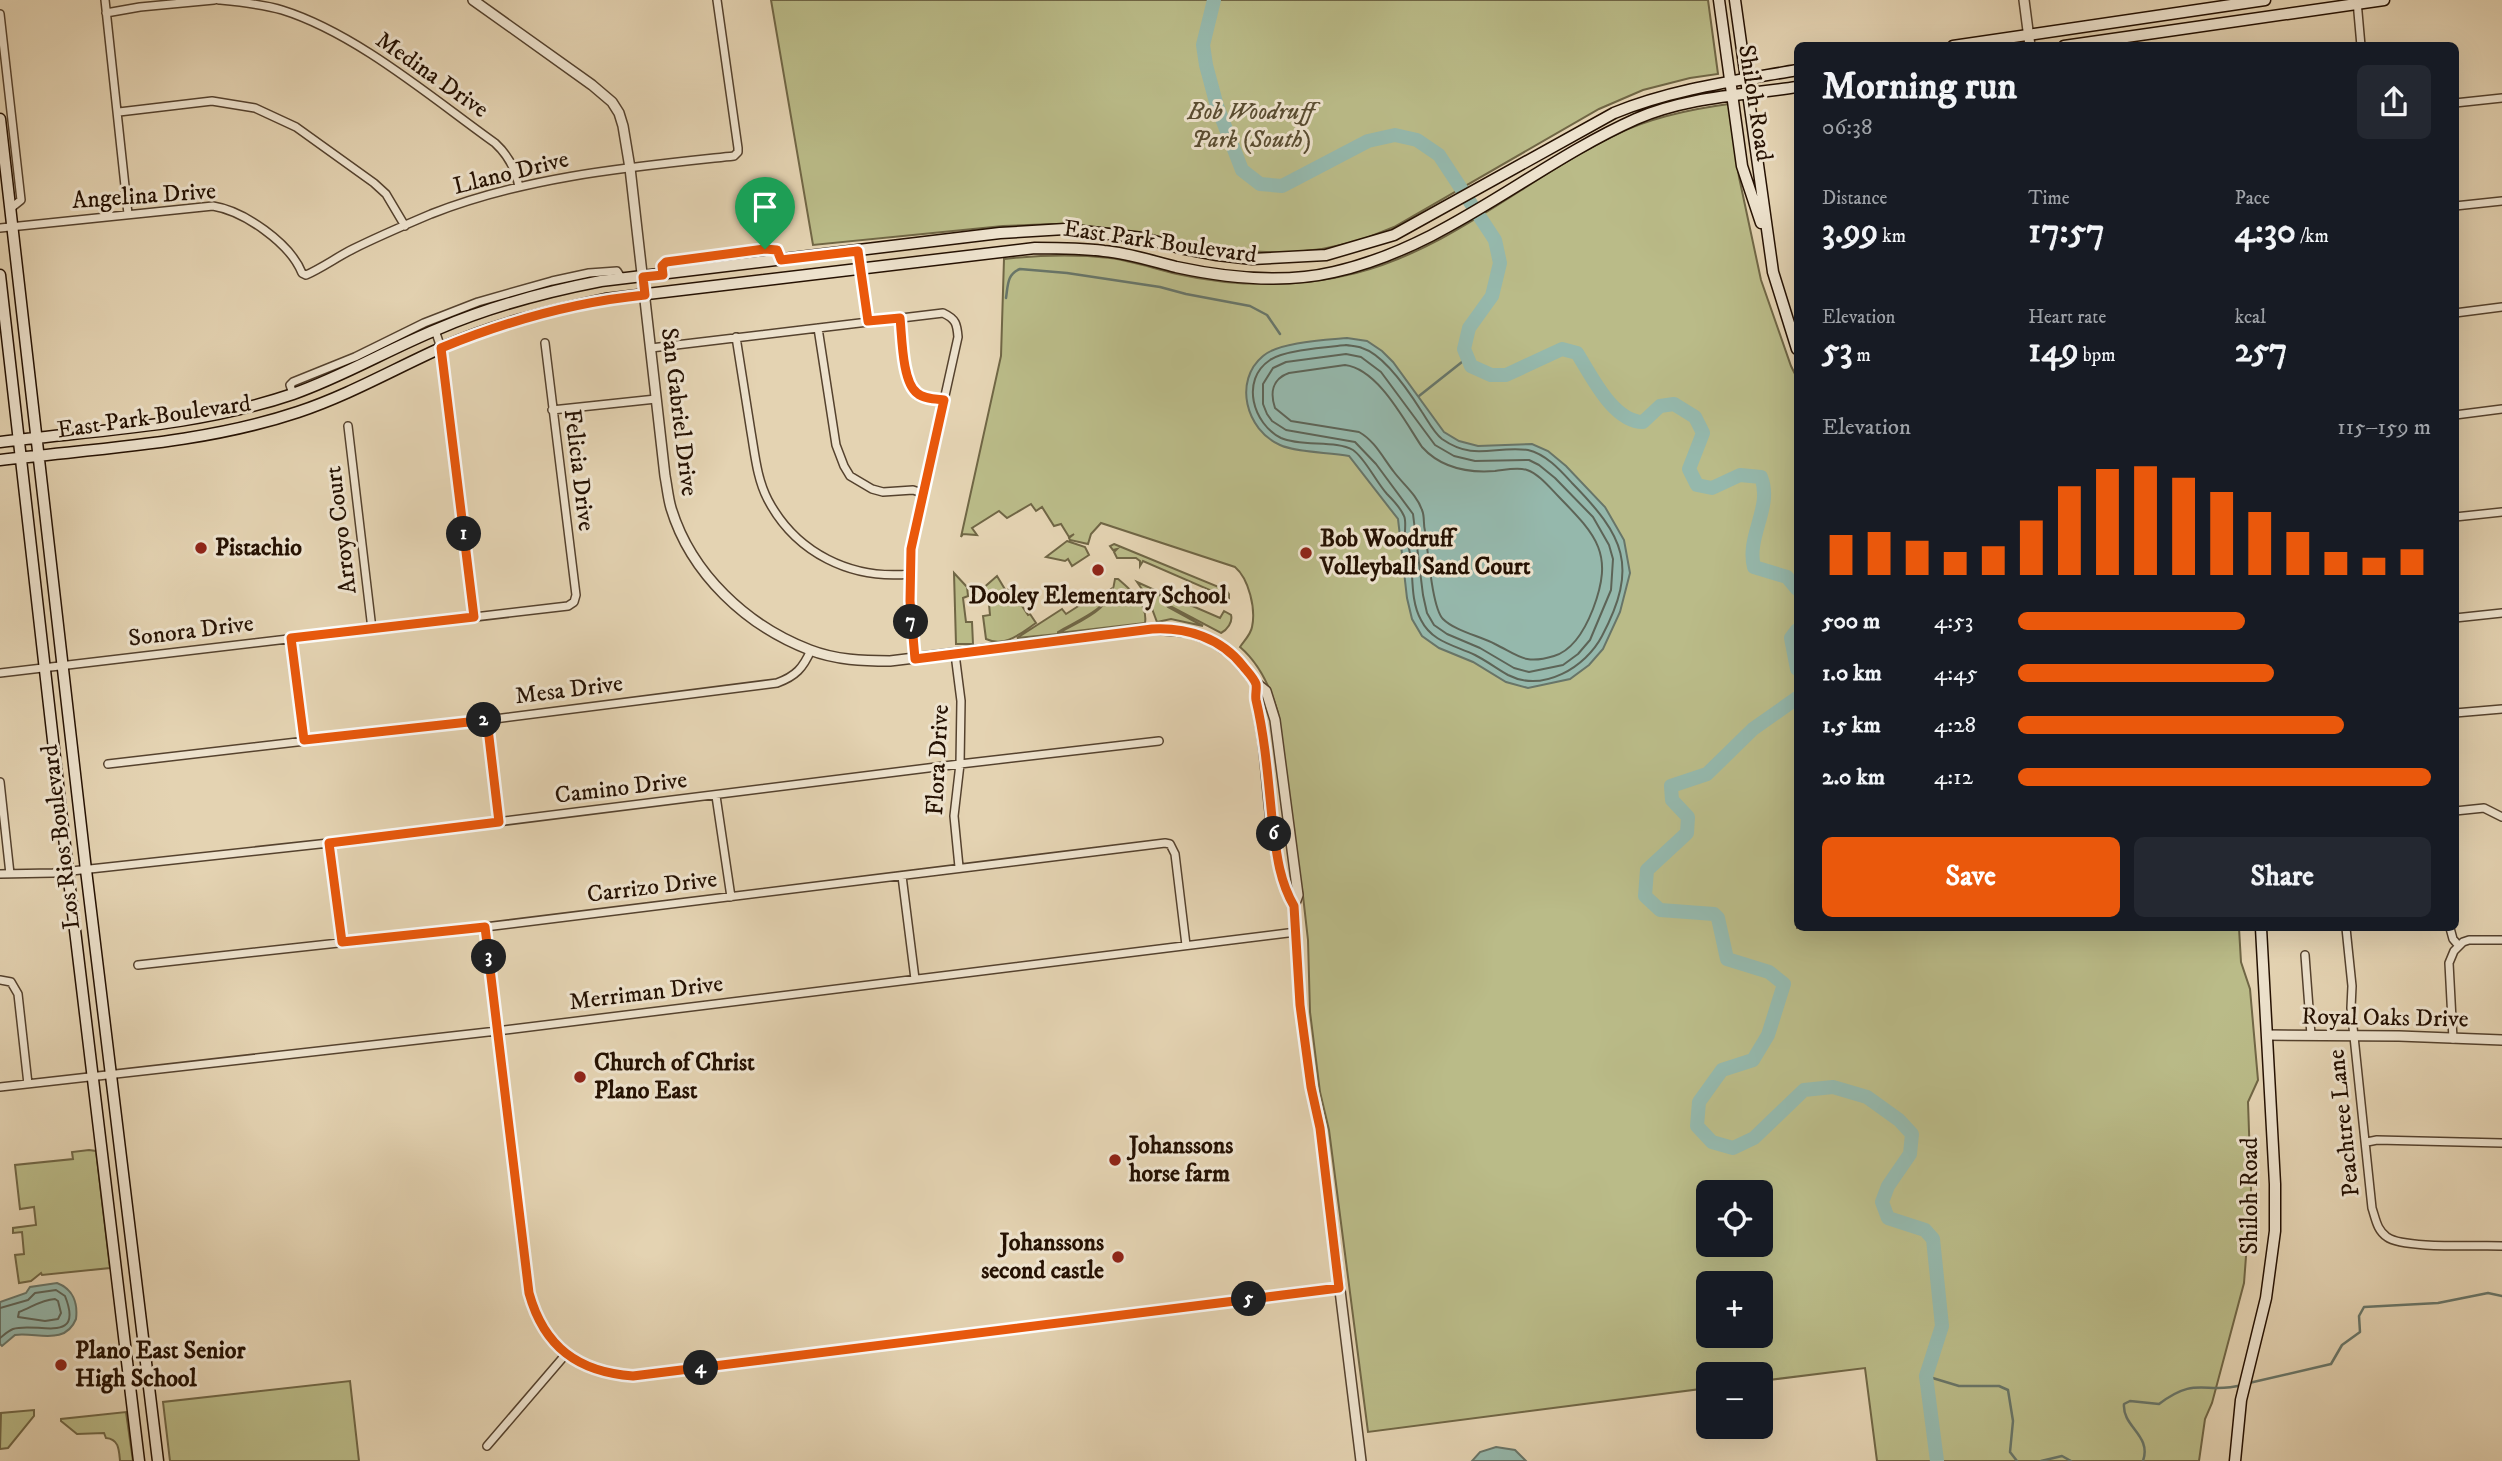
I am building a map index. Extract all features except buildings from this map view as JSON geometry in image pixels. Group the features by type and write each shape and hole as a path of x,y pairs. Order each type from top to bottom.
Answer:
{"main road":[{"name":"Shiloh Road","path":"1718,0 1742,166 1769,250"},
{"name":"Shiloh Road","path":"1735,0 1769,250 1794,339"},
{"path":"1978,42 2265,0"},
{"path":"2091,42 2384,0"},
{"name":"East Park Boulevard","path":"0,442 221,414 293,394 363,365 435,330 517,299 622,279 1000,233 1065,229 1143,238 1217,256 1252,259 1326,255 1394,235 1614,113 1665,95 1794,71"},
{"name":"East Park Boulevard","path":"0,460 225,432 329,401 480,332 547,311 605,299 1035,248 1116,253 1213,274 1250,278 1331,273 1404,250 1636,119 1664,109 1794,87"},
{"name":"Los Rios Boulevard","path":"0,119 86,870 158,1461"},
{"name":"Los Rios Boulevard","path":"0,275 139,1461"},
{"path":"6,321 23,322"},
{"path":"221,414 225,432"},
{"path":"35,580 54,578"},
{"name":"Shiloh Road","path":"2235,1461 2241,1400 2266,1298 2275,1231 2275,1184 2261,931"},
{"path":"100,1143 109,1145 114,1150 124,1187"},
{"path":"116,1262 134,1260"}],"street":[{"path":"104,0 119,112 128,214"},
{"name":"Medina Drive","path":"106,13 216,0 245,2 282,10 335,32 495,143 504,151 519,187"},
{"path":"282,10 285,0"},
{"name":"San Gabriel Drive","path":"473,0 592,85 619,113 624,126 630,167 671,508 695,558 747,616 811,650 861,661 915,659 1152,629 1175,629 1200,635 1222,646 1266,691 1275,720 1298,895 1294,906 1300,1005 1311,1087 1320,1128 1362,1461"},
{"name":"Llano Drive","path":"306,275 356,248 474,199 572,176 734,156 738,152 717,0"},
{"path":"2024,0 2029,42"},
{"path":"2356,2 2361,42"},
{"name":"Los Rios Boulevard","path":"0,14 21,200 10,208"},
{"path":"2459,103 2502,98"},
{"path":"119,112 212,102 256,108 296,127 374,183 386,194 405,226"},
{"path":"2459,206 2502,201"},
{"name":"Angelina Drive","path":"0,228 213,206 237,211 290,251 302,274 306,275"},
{"path":"858,251 868,321"},
{"name":"East Park Boulevard","path":"293,394 290,385 293,382 355,357 424,323 478,302 589,273 617,271 622,279"},
{"path":"2459,312 2502,307"},
{"path":"651,348 943,313 955,320 958,337 911,549 911,620 915,659"},
{"path":"900,318 907,376 912,388 924,397 944,400"},
{"path":"818,328 836,446 850,476 883,492 913,490 922,493"},
{"path":"435,330 441,348 474,617"},
{"path":"736,337 759,477 767,499 780,518 806,546 823,559 840,567 878,575 910,574"},
{"name":"Felicia Drive","path":"545,343 576,594 574,601"},
{"path":"552,410 656,399"},
{"path":"2459,414 2502,409"},
{"name":"Arroyo Court","path":"348,426 372,629"},
{"path":"2459,517 2502,512"},
{"name":"Sonora Drive","path":"0,673 568,606 574,601"},
{"path":"2459,618 2502,613"},
{"path":"291,638 304,740"},
{"name":"Mesa Drive","path":"108,764 778,683 799,672 811,650"},
{"name":"Flora Drive","path":"955,654 961,701 960,764 954,816 959,867"},
{"name":"San Gabriel Drive","path":"1256,683 1255,697 1261,722 1277,854 1287,895 1294,906"},
{"path":"2459,713 2502,709"},
{"path":"487,720 499,822"},
{"name":"Camino Drive","path":"0,874 68,872 329,843 1159,741"},
{"path":"0,782 9,874"},
{"path":"716,796 731,897"},
{"path":"2459,811 2484,808 2502,817"},
{"path":"329,843 342,942"},
{"name":"Carrizo Drive","path":"138,965 485,927 1158,843 1170,844 1175,854 1186,945"},
{"path":"902,876 915,979"},
{"path":"485,927 529,1293 551,1339 566,1354 599,1371 633,1376 1339,1288"},
{"name":"Peachtree Lane","path":"2346,931 2372,1208 2380,1230 2394,1241 2407,1244 2502,1246"},
{"path":"2451,931 2459,946"},
{"name":"Merriman Drive","path":"0,1087 497,1031 1296,932"},
{"path":"2453,1039 2449,963 2463,942 2478,939 2502,940"},
{"path":"2305,955 2311,1035"},
{"path":"0,980 11,982 18,994 28,1084"},
{"name":"Royal Oaks Drive","path":"2267,1035 2502,1040"},
{"path":"2367,1142 2502,1143"},
{"path":"486,1446 566,1354"}],"green space":[{"name":"Bob Woodruff Park (South)","path":"771,0 1708,0 1718,74 1643,90 1599,109 1394,227 1359,241 1322,249 1286,253 1219,250 1120,229 1052,224 1003,226 813,245"},
{"path":"1729,104 1739,177 1761,280 1794,372 1794,931 2239,931 2241,962 2250,989 2258,1080 2248,1102 2251,1190 2244,1283 2212,1403 2205,1419 2199,1461 1877,1461 1865,1368 1773,1380 1773,1362 1696,1362 1696,1390 1368,1432 1329,1130 1320,1092 1310,1012 1308,940 1278,713 1264,677 1240,647 1250,632 1253,620 1248,587 1235,567 1101,523 1091,534 1088,544 1070,540 1074,534 1069,537 1061,524 1054,526 1042,507 1036,511 1031,504 1007,518 999,511 972,528 977,535 963,534 961,537 1001,356 1004,259 1057,256 1110,258 1177,274 1244,283 1289,283 1334,278 1391,262 1425,247 1585,151 1630,128 1658,118"},
{"path":"1067,541 1085,547 1089,555 1072,566 1068,559 1065,561 1046,557"},
{"path":"1114,544 1226,590 1229,599 1225,602 1226,597 1143,561 1140,566 1140,561 1136,558 1117,558 1114,552 1117,549 1113,550 1110,546"},
{"path":"954,573 967,587 968,596 963,598 966,622 972,622 973,644 956,644"},
{"path":"997,576 1006,591 1010,588 1036,623 1019,635 1000,642 986,639 983,616 990,615 988,594 981,595 981,590"},
{"path":"1115,579 1138,598 1144,610 1145,623 1059,633 1102,606 1113,590"},
{"path":"1137,582 1157,591 1168,607 1203,626 1171,619 1157,622 1148,598"},
{"path":"1111,589 1109,596 1098,609 1058,634 1017,638 1062,609 1066,614 1094,596 1096,599"},
{"path":"1160,592 1220,618 1224,611 1231,615 1230,623 1221,633 1168,605"},
{"path":"96,1151 110,1268 41,1273 31,1281 19,1283 15,1255 24,1254 22,1232 13,1233 13,1228 36,1225 34,1207 20,1209 15,1165 73,1159 72,1152"},
{"path":"350,1381 359,1461 170,1461 163,1402"},
{"path":"34,1410 34,1416 8,1448 0,1449 1,1413"},
{"path":"126,1412 133,1461 120,1461 116,1443 106,1438 104,1433 77,1434 61,1421 61,1419"}],"water":[{"path":"1347,338 1367,341 1382,351 1444,432 1459,441 1478,446 1532,444 1548,451 1605,507 1624,540 1630,573 1620,612 1603,649 1589,665 1570,679 1528,688 1506,682 1473,662 1439,648 1422,636 1412,619 1407,598 1398,519 1349,456 1287,448 1268,438 1259,428 1247,404 1246,391 1248,378 1263,356 1291,345"},
{"path":"57,1283 71,1293 75,1302 76,1319 71,1327 58,1335 15,1335 2,1346 0,1302 26,1293 30,1287"},
{"path":"1496,1447 1515,1450 1526,1461 1472,1461 1480,1452"}],"waterway":[{"path":"1214,0 1203,45 1206,65 1217,106 1242,170 1260,184 1282,186 1368,141 1395,135 1417,140 1439,155 1495,240 1500,263 1492,296 1469,328 1464,349 1471,366 1491,375 1506,375 1562,349 1577,353 1604,396 1632,420 1643,422 1660,406 1674,404 1695,417 1703,433 1689,469 1697,485 1712,488 1740,475 1761,477 1764,499 1753,544 1754,567 1787,577 1794,585"},
{"path":"1006,298 1010,277 1020,269 1067,273 1160,287 1250,306 1267,315 1280,334"},
{"path":"1419,396 1467,358"},
{"path":"1794,634 1791,638 1794,654"},
{"path":"1794,700 1753,729 1707,774 1671,786 1672,800 1688,817 1687,833 1647,870 1645,896 1660,910 1714,914 1718,918 1727,959 1769,972 1784,984 1768,1035 1753,1060 1722,1070 1699,1102 1697,1126 1712,1142 1733,1148 1754,1138 1804,1090 1833,1087 1867,1097 1899,1120 1912,1134 1910,1154 1888,1186 1882,1202 1888,1218 1925,1230 1933,1239 1942,1326 1926,1376 1937,1461"},
{"path":"2249,1383 2331,1364 2342,1345 2360,1332 2359,1316 2364,1307 2438,1303 2488,1293 2502,1296"},
{"path":"1926,1376 1959,1386 1999,1386 2008,1390 2013,1421 2010,1452 2017,1461"},
{"path":"2143,1461 2144,1444 2127,1419 2124,1404 2130,1401 2159,1404 2183,1390 2242,1385"},
{"path":"2041,1461 2062,1456 2071,1461"}],"place":[{"name":"Pistachio","path":"201,548"},
{"name":"Bob Woodruff Volleyball Sand Court","path":"1306,553"},
{"name":"Dooley Elementary School","path":"1098,570"},
{"name":"Church of Christ Plano East","path":"580,1077"},
{"name":"Johanssons horse farm","path":"1115,1160"},
{"name":"Johanssons second castle","path":"1118,1257"},
{"name":"Plano East Senior High School","path":"61,1365"}],"route":[{"path":"765,249 777,250 781,260 858,251 868,321 900,318 907,376 912,388 924,397 944,400 911,549 910,601 915,659 1152,629 1175,629 1200,635 1222,646 1241,663 1256,683 1255,697 1261,722 1279,866 1287,895 1294,906 1300,1005 1311,1087 1320,1128 1339,1288 633,1376 616,1375 583,1365 566,1354 542,1325 529,1293 485,927 342,942 329,843 499,822 487,720 304,740 291,638 474,617 441,348 480,332 547,311 605,299 645,295 643,277 663,275 662,266 666,262 765,249"}]}
